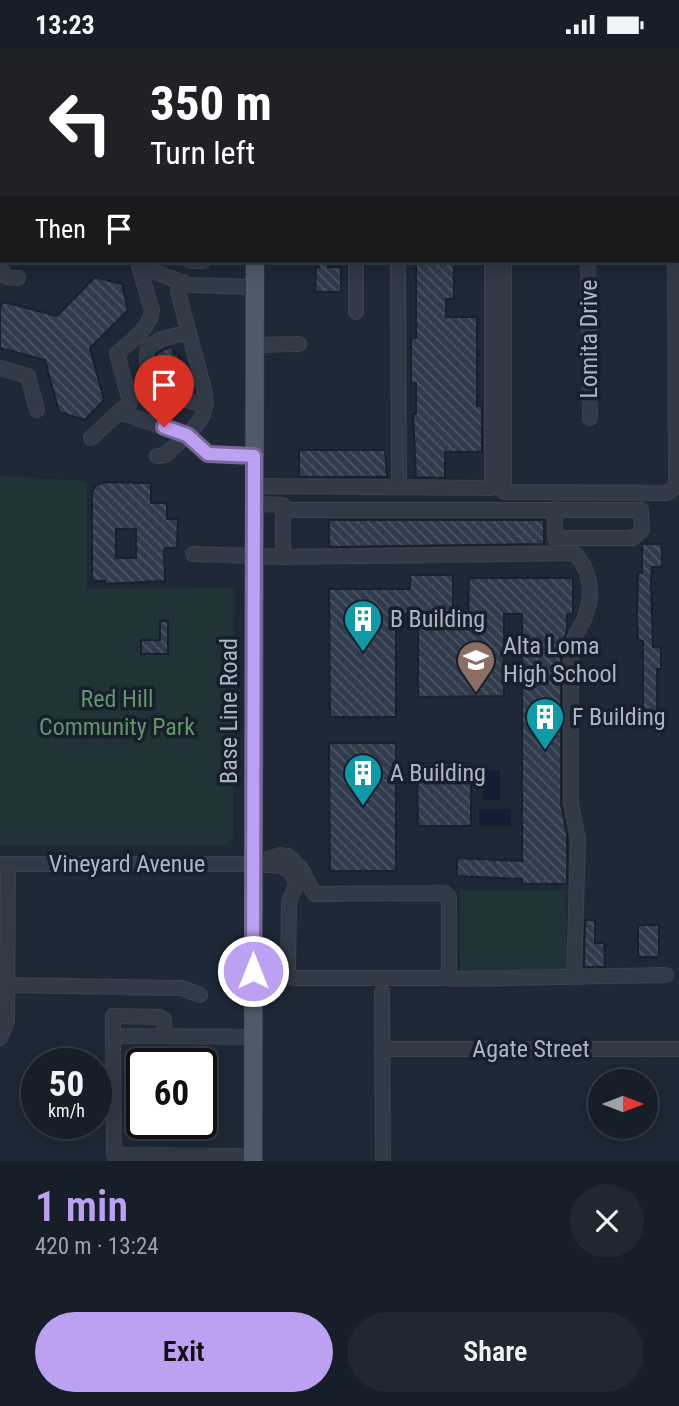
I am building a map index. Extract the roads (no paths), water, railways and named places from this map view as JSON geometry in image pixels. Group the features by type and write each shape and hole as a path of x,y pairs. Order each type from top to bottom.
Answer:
{"main road":[{"name":"Base Line Road","path":"253,1159 255,263"}],"street":[{"path":"356,263 356,312"},
{"path":"398,263 399,488"},
{"path":"254,495 399,488 492,488 492,263"},
{"path":"504,263 504,492 666,493 672,490 676,483 675,263"},
{"name":"Lomita Drive","path":"589,263 590,418"},
{"path":"138,264 189,285 255,287"},
{"path":"91,438 130,402 117,354 148,323 152,310 138,264"},
{"path":"157,456 165,455 187,435 201,421 206,410 205,393 178,292 184,282"},
{"path":"147,391 151,373 147,359 148,347 162,338 189,332"},
{"path":"255,345 299,344"},
{"path":"0,368 28,376 37,410"},
{"path":"126,386 206,405"},
{"path":"119,412 187,435 208,454 254,456"},
{"path":"254,495 283,505 283,557"},
{"path":"555,509 555,541"},
{"path":"192,554 283,557 633,537 642,530 641,510 283,510"},
{"path":"555,541 583,561 589,579 590,597 587,614 573,638 571,649 571,804 578,839 574,977"},
{"path":"253,864 280,855 288,856 302,870 314,894 445,893 449,897 447,977"},
{"path":"0,1038 8,1021 4,864"},
{"name":"Vineyard Avenue","path":"4,864 253,864"},
{"path":"253,864 281,866 289,870 295,878 296,887 289,902 288,973 293,978 452,979 666,975"},
{"path":"8,985 182,988 200,995"},
{"path":"382,992 383,1161"},
{"path":"253,1037 113,1036 114,1158 253,1159"},
{"name":"Agate Street","path":"382,1049 679,1049"}],"water":[{"path":"483,770 500,771 500,800 483,800"},
{"path":"479,809 511,809 511,826 479,826"}],"place":[{"name":"B Building","path":"363,653"},
{"name":"Alta Loma High School","path":"476,694"},
{"name":"F Building","path":"545,751"},
{"name":"A Building","path":"363,807"}],"park label":[{"name":"Red Hill Community Park","path":"117,713"}]}
